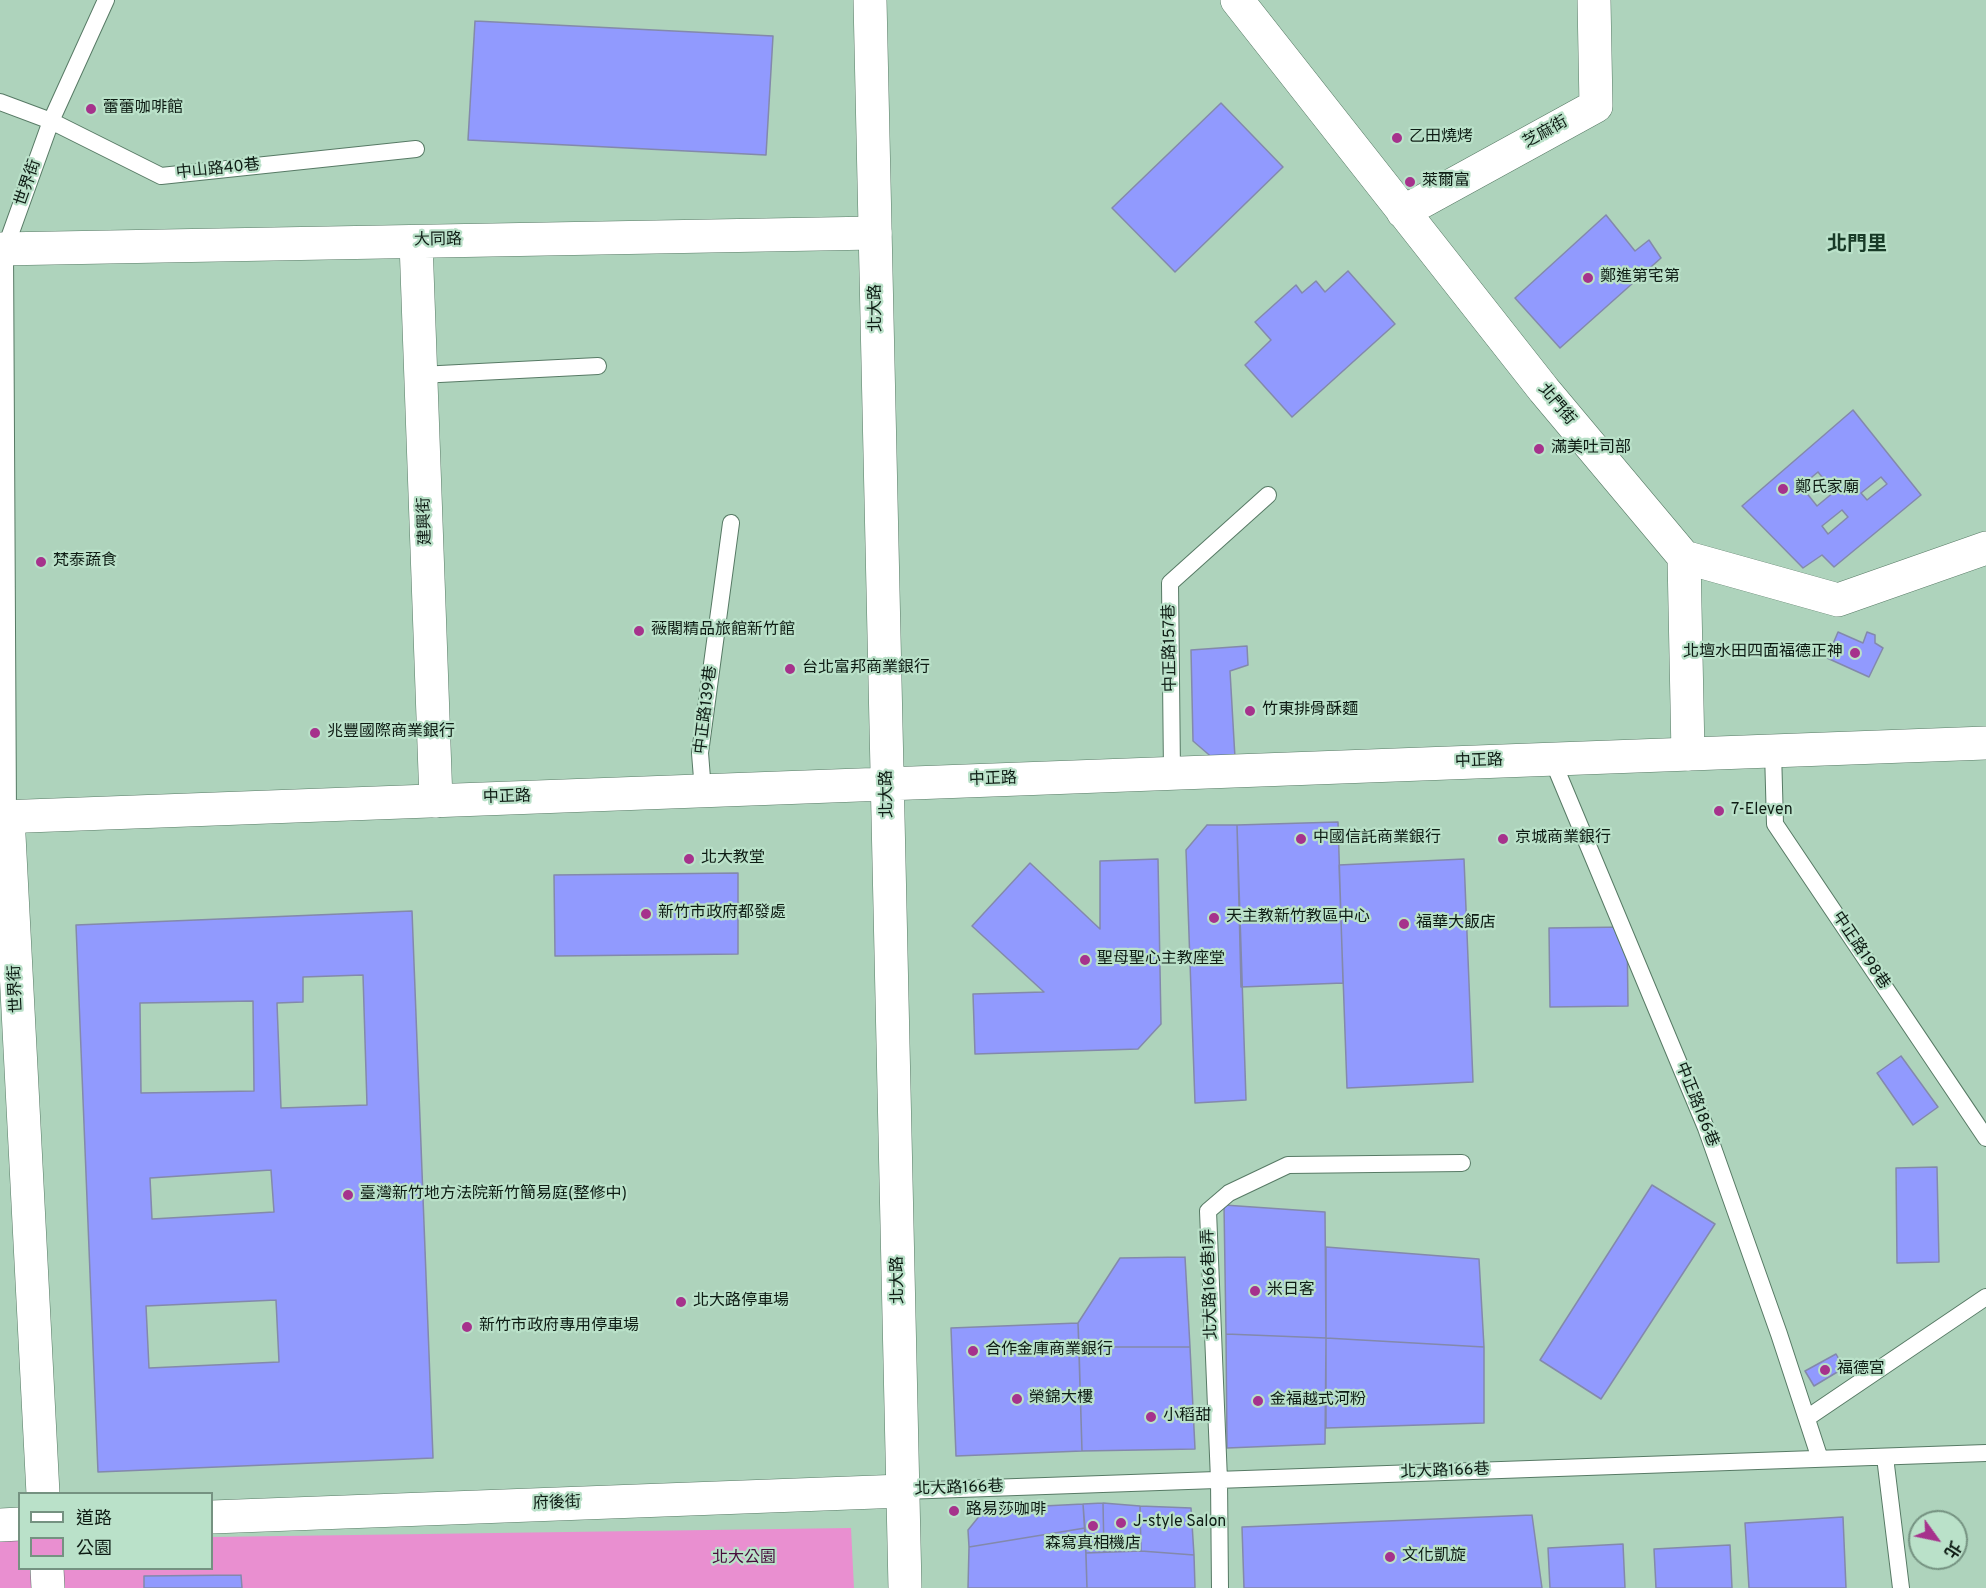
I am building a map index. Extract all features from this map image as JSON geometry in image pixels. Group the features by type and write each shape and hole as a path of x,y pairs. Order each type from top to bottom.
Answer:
{"street":[{"name":"北大路","path":"870,0 905,1588"},
{"name":"北門街","path":"1237,0 1544,390 1684,557"},
{"name":"芝麻街","path":"1403,212 1596,106 1594,0"},
{"name":"大同路","path":"3,249 875,233"},
{"name":"建興街","path":"416,242 436,801"},
{"path":"1688,754 1684,557 1838,600 1986,548"},
{"name":"中正路","path":"4,817 1986,743"},
{"name":"世界街","path":"4,817 43,1492"},
{"name":"府後街","path":"213,1517 903,1491"},
{"path":"0,1525 18,1524"},
{"path":"47,1570 48,1588"}],"lane":[{"name":"世界街","path":"4,817 3,249 51,121 106,0"},
{"name":"中山路40巷","path":"0,102 51,121 161,176 416,149"},
{"path":"420,375 598,366"},
{"name":"中正路157巷","path":"1173,773 1170,583 1268,495"},
{"name":"中正路139巷","path":"703,791 700,753 731,523"},
{"name":"中正路198巷","path":"1773,751 1775,824 1986,1138"},
{"name":"中正路186巷","path":"1552,759 1706,1128 1779,1334 1820,1459"},
{"name":"北大路166巷1弄","path":"1219,1480 1208,1211 1229,1193 1288,1165 1462,1163"},
{"path":"1807,1419 1986,1297"},
{"name":"北大路166巷","path":"903,1491 1986,1453"},
{"path":"1885,1457 1901,1588"},
{"path":"1219,1480 1220,1588"}],"green space":[{"path":"18,1524 18,1570 46,1570 47,1588 0,1588 0,1525"},
{"name":"北大公園","path":"851,1528 854,1588 60,1588 59,1570 213,1570 213,1537"}],"building":[{"path":"475,21 773,36 766,155 468,140"},
{"path":"1221,103 1283,167 1175,272 1112,208"},
{"name":"鄭進第宅第","path":"1606,215 1635,251 1649,240 1661,258 1560,348 1515,298"},
{"path":"1348,271 1395,324 1292,417 1245,365 1271,340 1255,322 1296,285 1302,293 1316,281 1325,292"},
{"name":"鄭氏家廟","path":"1853,410 1921,495 1834,567 1822,555 1803,568 1742,506","holes":["1818,472 1834,492 1817,506 1801,486","1881,477 1887,484 1867,500 1861,493","1842,510 1848,517 1828,534 1822,526"]},
{"name":"北壇水田四面福德正神","path":"1838,632 1863,643 1867,632 1875,635 1875,643 1883,648 1869,677 1827,658"},
{"path":"1247,646 1248,665 1230,671 1235,758 1215,760 1193,741 1191,650"},
{"path":"1338,822 1343,983 1241,987 1237,825"},
{"name":"天主教新竹教區中心","path":"1207,825 1237,825 1246,1100 1195,1103 1186,850"},
{"name":"聖母聖心主教座堂","path":"1158,859 1161,1024 1138,1049 975,1054 973,994 1044,992 972,926 1030,863 1100,929 1100,861"},
{"name":"福華大飯店","path":"1464,859 1473,1082 1347,1088 1339,865"},
{"name":"新竹市政府都發處","path":"738,873 738,954 555,956 554,875"},
{"name":"臺灣新竹地方法院新竹簡易庭(整修中)","path":"412,911 433,1458 98,1472 76,925","holes":["363,975 367,1105 281,1108 277,1003 303,1002 303,977","253,1001 254,1091 141,1093 140,1003","271,1170 274,1212 152,1219 150,1178","276,1300 279,1362 149,1368 146,1306"]},
{"path":"1627,927 1628,1006 1550,1007 1549,928"},
{"path":"1901,1056 1938,1107 1913,1125 1877,1073"},
{"path":"1937,1167 1939,1262 1897,1263 1896,1168"},
{"path":"1652,1185 1715,1224 1601,1399 1540,1360"},
{"path":"1224,1205 1325,1212 1326,1338 1226,1334"},
{"path":"1326,1247 1479,1259 1484,1347 1326,1338"},
{"path":"1185,1257 1190,1347 1079,1347 1078,1323 1120,1258"},
{"name":"榮錦大樓","path":"1078,1323 1082,1451 956,1456 951,1328"},
{"path":"1226,1334 1326,1338 1325,1444 1227,1448"},
{"path":"1326,1338 1484,1347 1484,1423 1326,1428"},
{"path":"1079,1347 1190,1347 1195,1449 1082,1451"},
{"name":"福德宮","path":"1836,1354 1844,1368 1814,1386 1805,1371"},
{"path":"1103,1503 1104,1552 1086,1553 1083,1504"},
{"path":"1103,1503 1140,1506 1141,1551 1104,1552"},
{"path":"1083,1504 1085,1528 969,1547 968,1530 985,1509"},
{"path":"1140,1506 1191,1508 1194,1555 1141,1551"},
{"name":"文化凱旋","path":"1532,1515 1542,1588 1244,1588 1242,1527"},
{"path":"1843,1517 1846,1588 1749,1588 1745,1523"},
{"path":"1085,1528 1087,1588 968,1588 969,1547"},
{"path":"1623,1544 1625,1588 1550,1588 1548,1548"},
{"path":"1730,1545 1732,1588 1656,1588 1654,1549"},
{"path":"1141,1551 1194,1555 1195,1588 1087,1588 1086,1553"},
{"path":"241,1575 242,1588 144,1588 144,1576"}],"place":[{"name":"蕾蕾咖啡館","path":"91,109"},
{"name":"乙田燒烤","path":"1397,138"},
{"name":"萊爾富","path":"1410,182"},
{"name":"鄭進第宅第","path":"1588,278"},
{"name":"滿美吐司部","path":"1539,449"},
{"name":"鄭氏家廟","path":"1783,489"},
{"name":"梵泰蔬食","path":"41,562"},
{"name":"薇閣精品旅館新竹館","path":"639,631"},
{"name":"北壇水田四面福德正神","path":"1855,653"},
{"name":"台北富邦商業銀行","path":"790,669"},
{"name":"竹東排骨酥麵","path":"1250,711"},
{"name":"兆豐國際商業銀行","path":"315,733"},
{"name":"7-Eleven","path":"1719,811"},
{"name":"中國信託商業銀行","path":"1301,839"},
{"name":"京城商業銀行","path":"1503,839"},
{"name":"北大教堂","path":"689,859"},
{"name":"新竹市政府都發處","path":"646,914"},
{"name":"天主教新竹教區中心","path":"1214,918"},
{"name":"福華大飯店","path":"1404,924"},
{"name":"聖母聖心主教座堂","path":"1085,960"},
{"name":"臺灣新竹地方法院新竹簡易庭(整修中)","path":"348,1195"},
{"name":"米日客","path":"1255,1291"},
{"name":"北大路停車場","path":"681,1302"},
{"name":"新竹市政府專用停車場","path":"467,1327"},
{"name":"合作金庫商業銀行","path":"973,1351"},
{"name":"福德宮","path":"1825,1370"},
{"name":"榮錦大樓","path":"1017,1399"},
{"name":"金福越式河粉","path":"1258,1401"},
{"name":"小稻甜","path":"1151,1417"},
{"name":"路易莎咖啡","path":"954,1511"},
{"name":"J-style Salon","path":"1121,1523"},
{"name":"森寫真相機店","path":"1093,1526"},
{"name":"文化凱旋","path":"1390,1557"}],"district":[{"name":"北門里","path":"1857,246"}]}
